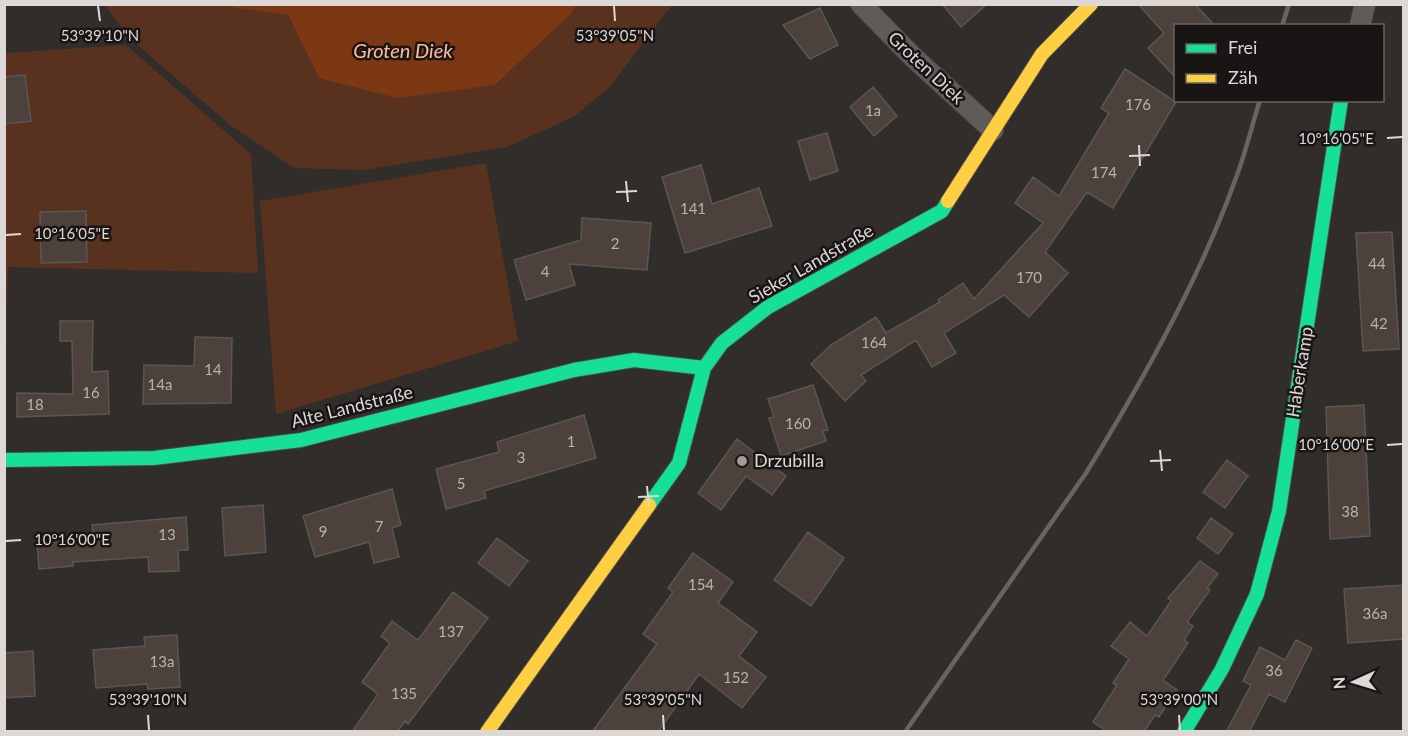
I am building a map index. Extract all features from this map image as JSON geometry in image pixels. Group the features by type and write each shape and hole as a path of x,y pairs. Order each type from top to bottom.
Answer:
{"street":[{"name":"Groten Diek","path":"861,4 913,57 993,130"},
{"name":"Sieker Landstraße","path":"487,732 679,462 704,368 722,343 768,307 942,211 980,155 993,130 1042,54 1091,4"},
{"path":"1360,24 1365,4"},
{"name":"Haberkamp","path":"1184,732 1222,669 1257,594 1279,511 1341,102"},
{"name":"Alte Landstraße","path":"4,460 154,458 301,440 574,369 634,360 704,368"}],"shaded area":[{"path":"104,5 216,5 288,15 319,78 495,85 571,14 576,5 672,5 609,88 573,117 507,147 363,170 294,168 230,125 134,42"},
{"path":"126,45 251,154 258,273 8,267 5,406 5,53"},
{"path":"486,163 518,341 276,414 260,201"}],"water":[{"name":"Groten Diek","path":"217,5 576,5 571,14 495,85 397,98 319,78 288,15"}],"building":[{"path":"942,4 987,4 961,27"},
{"path":"1138,4 1195,4 1213,24 1174,24 1174,76 1148,48 1164,33"},
{"path":"820,8 838,45 810,59 783,25"},
{"path":"1125,69 1176,102 1113,208 1087,192 1045,252 1068,273 1029,317 1004,295 944,333 956,353 932,367 916,340 861,375 866,381 845,401 811,364 831,345 876,317 886,333 940,302 938,300 963,283 974,299 1043,223 1015,203 1033,177 1059,196 1109,113 1101,108"},
{"path":"25,75 31,121 4,124 4,77"},
{"path":"873,87 897,116 874,136 850,107"},
{"path":"827,133 838,171 810,180 798,141"},
{"path":"701,165 712,204 759,188 772,226 685,253 662,177"},
{"path":"86,211 87,262 41,263 40,212"},
{"path":"582,218 651,223 647,270 569,264 575,285 526,300 514,260 581,240"},
{"path":"1392,232 1399,349 1363,351 1356,233"},
{"path":"60,321 93,321 92,372 108,371 109,414 17,417 17,393 73,394 72,341 60,341"},
{"path":"195,337 232,338 231,403 143,404 144,365 194,366"},
{"path":"813,385 828,430 823,431 826,441 781,456 769,418 774,417 768,399"},
{"path":"1364,405 1370,536 1330,539 1326,407"},
{"path":"584,415 596,458 484,491 486,498 446,509 436,469 499,452 497,442"},
{"path":"737,439 786,476 772,495 746,476 721,510 698,493"},
{"path":"1227,460 1248,476 1225,508 1203,492"},
{"path":"392,489 401,525 392,528 399,557 374,563 369,542 315,557 303,516"},
{"path":"263,505 266,552 225,556 222,508"},
{"path":"186,517 188,550 178,550 179,571 149,572 148,557 73,562 73,566 39,569 37,544 93,539 92,525"},
{"path":"1211,518 1233,534 1218,554 1197,538"},
{"path":"808,532 844,558 811,606 774,580"},
{"path":"497,538 528,561 509,586 478,563"},
{"path":"693,553 733,582 718,603 757,632 739,656 766,677 742,708 699,674 658,732 592,732 657,644 643,634 673,592 668,588"},
{"path":"1200,561 1218,574 1207,588 1210,590 1187,622 1193,626 1184,640 1188,643 1163,680 1177,690 1159,717 1155,715 1144,732 1108,732 1093,722 1117,685 1113,683 1129,659 1111,646 1130,622 1147,636 1171,601 1168,598"},
{"path":"1404,585 1404,639 1348,643 1344,589"},
{"path":"453,592 488,618 408,724 405,721 397,732 352,732 378,694 362,682 390,643 381,636 392,621 418,640"},
{"path":"177,635 180,687 148,689 147,684 96,688 93,650 145,646 144,637"},
{"path":"1296,640 1312,648 1285,702 1269,694 1249,732 1226,732 1251,685 1243,681 1260,647 1285,660"},
{"path":"33,651 35,696 4,698 4,653"}],"railway":[{"path":"1283,24 1289,4"},
{"path":"905,732 1086,473 1128,403 1169,328 1223,213 1259,102"}],"traffic: fast":[{"path":"1184,732 1222,669 1257,594 1279,511 1341,102"},
{"path":"649,505 679,463 704,368 722,343 768,307 942,211 948,201"},
{"path":"4,460 154,458 301,440 574,370 634,360 704,368"}],"traffic: slow":[{"path":"948,201 1042,54 1091,4"},
{"path":"487,732 649,505"}],"place":[{"name":"Drzubilla","path":"742,461"}]}
